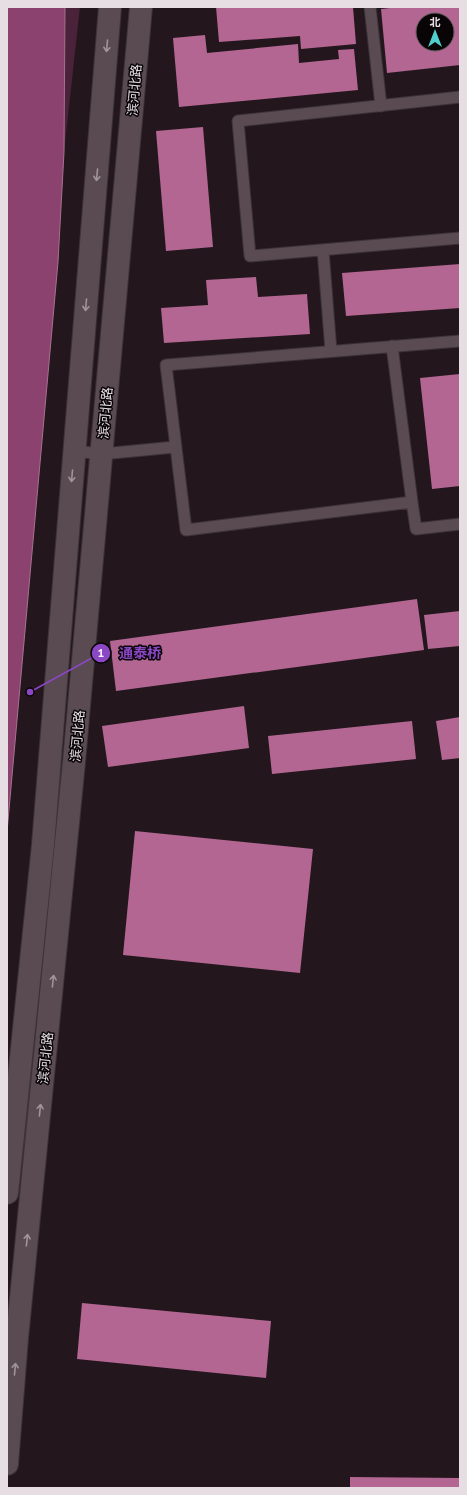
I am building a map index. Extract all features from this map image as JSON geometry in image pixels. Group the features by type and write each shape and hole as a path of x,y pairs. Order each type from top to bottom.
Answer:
{"main road":[{"name":"滨河北路","path":"7,1193 43,845 110,7"},
{"name":"滨河北路","path":"7,1464 17,1338 74,762 141,7"}],"lane":[{"path":"370,7 381,106"},
{"path":"460,97 238,121 250,256 460,238"},
{"path":"323,250 331,351"},
{"path":"412,502 186,530 166,365 460,341"},
{"path":"392,346 416,529 460,524"},
{"path":"74,451 102,454 175,447"}],"shaded area":[{"path":"7,7 65,7 64,152 58,262 7,832"},
{"path":"65,7 80,7 64,152"}],"building":[{"path":"216,7 353,7 356,44 301,49 300,36 219,42"},
{"path":"399,7 460,7 460,65 387,73 381,9"},
{"path":"205,35 207,53 298,44 299,63 339,59 338,50 354,49 358,90 179,107 173,38"},
{"path":"203,127 213,247 166,251 156,131"},
{"path":"460,264 460,308 346,316 342,273"},
{"path":"256,277 258,297 307,294 310,334 164,343 161,308 208,305 206,280"},
{"path":"460,374 460,486 432,489 420,378"},
{"path":"417,599 424,650 116,691 110,641"},
{"path":"460,611 460,646 428,649 424,615"},
{"path":"244,706 249,748 108,767 102,726"},
{"path":"460,717 460,758 442,760 436,721"},
{"path":"412,721 416,759 272,774 268,736"},
{"path":"135,831 313,849 300,973 123,955"},
{"path":"82,1303 271,1321 266,1378 77,1359"},
{"path":"350,1477 460,1478 460,1488 350,1488"}],"place":[{"name":"通泰桥","path":"30,692"}]}
